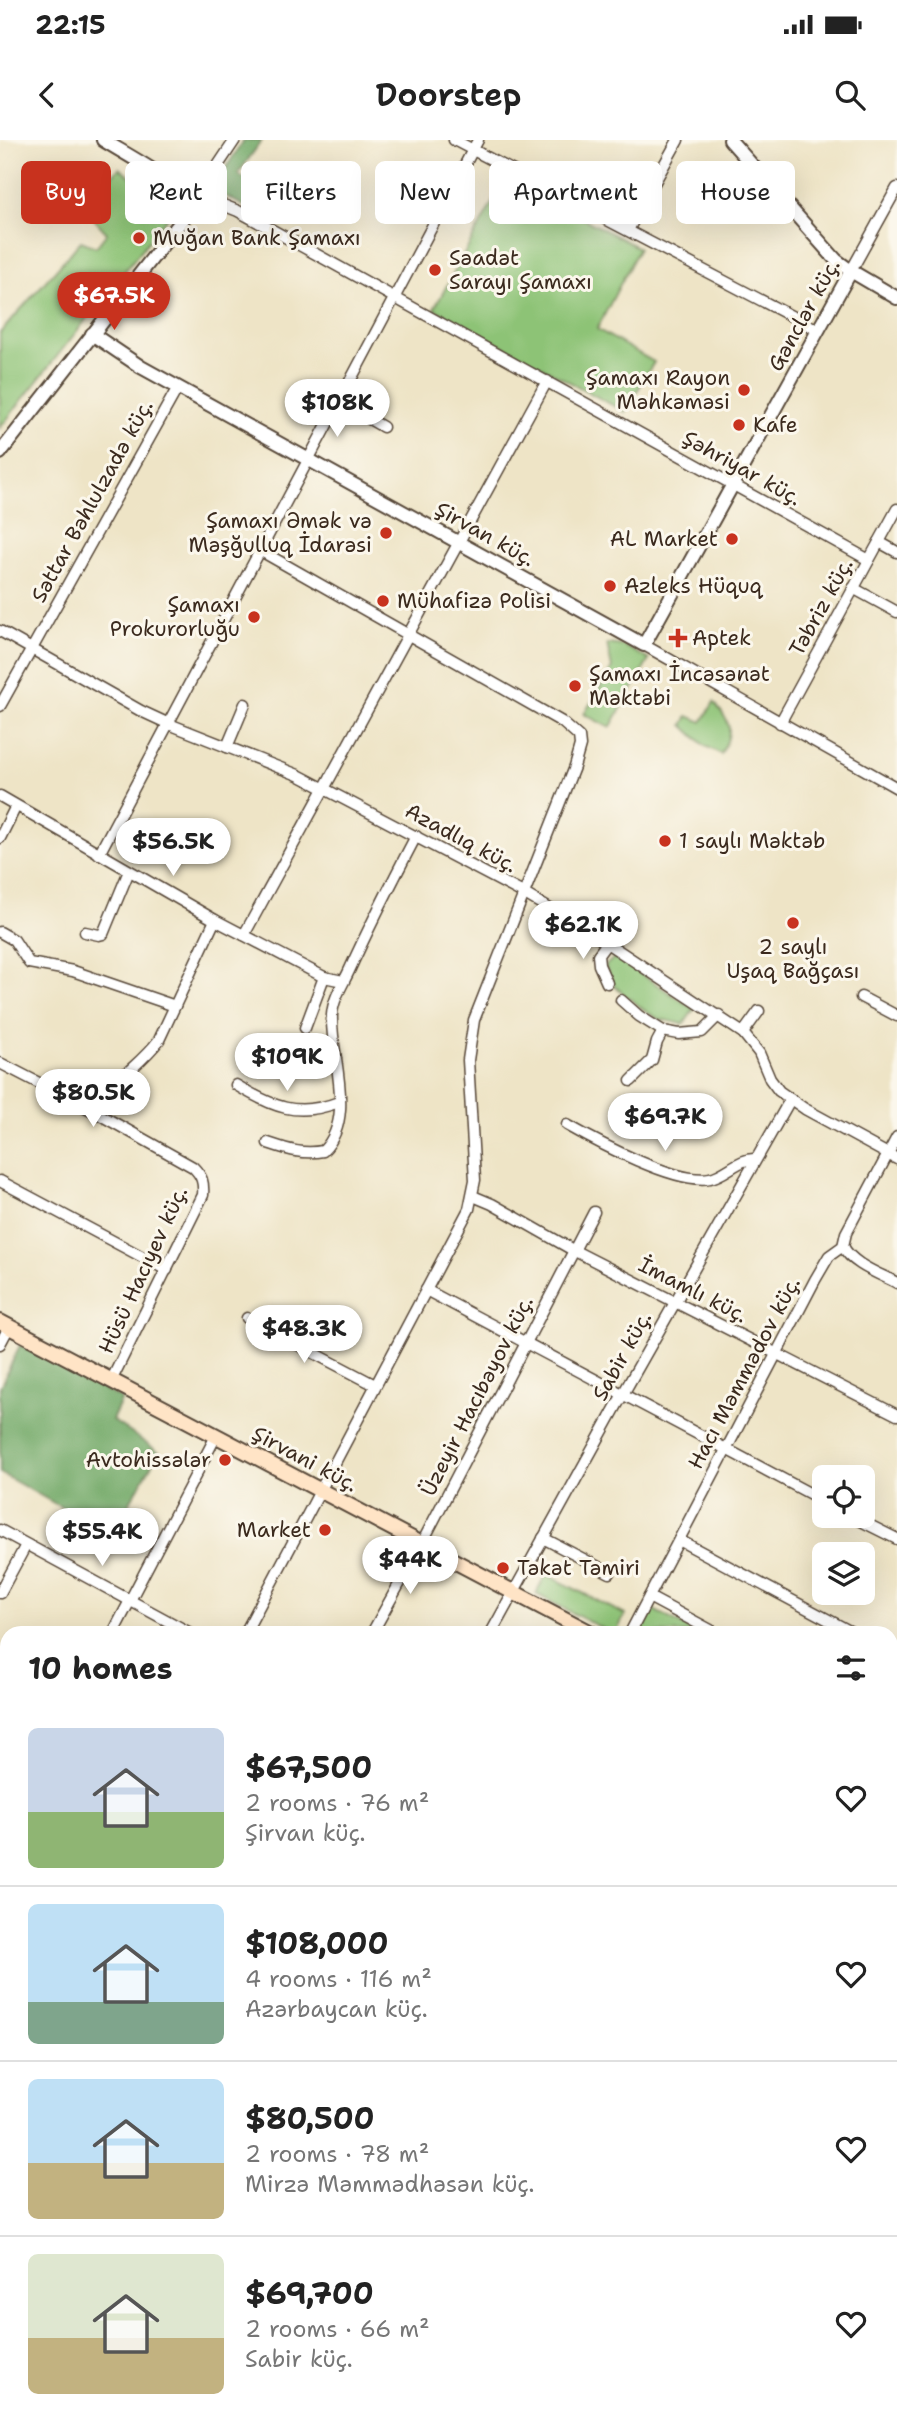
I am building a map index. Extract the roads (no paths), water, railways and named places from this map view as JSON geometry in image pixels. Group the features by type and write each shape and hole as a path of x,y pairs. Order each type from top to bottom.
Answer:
{"main road":[{"name":"Şirvani küç.","path":"4,1325 578,1626"}],"street":[{"path":"103,140 137,161"},
{"path":"221,161 235,140"},
{"path":"454,140 818,330"},
{"path":"99,853 478,140"},
{"path":"628,230 678,140"},
{"path":"730,140 836,260 897,298"},
{"name":"Gənclər küç.","path":"644,645 897,188"},
{"name":"Şəhriyar küç.","path":"227,206 869,560"},
{"path":"0,453 179,224"},
{"name":"Şirvan küç.","path":"92,334 178,387 897,788"},
{"path":"244,935 547,381"},
{"name":"Səttar Bəhlulzadə küç.","path":"0,706 178,387"},
{"path":"340,402 383,427"},
{"name":"Təbriz küç.","path":"780,723 897,509"},
{"path":"879,542 897,552"},
{"path":"249,1626 469,1209 475,1180 468,1068 470,1034 580,746 579,737 562,722 261,551"},
{"path":"853,588 897,612"},
{"name":"Azadlıq küç.","path":"0,631 169,724 282,768 325,788 523,893 719,1015 743,1033 759,1053 773,1085 790,1100 893,1156"},
{"path":"227,747 245,704"},
{"path":"0,796 215,920 324,977 342,981"},
{"path":"0,838 16,806"},
{"path":"268,1143 300,1153 323,1151 334,1134 339,1102 338,1063 332,1016 342,981 416,835"},
{"path":"85,932 103,934 129,871"},
{"path":"0,1063 95,1112 100,1100 148,1055 159,1040 215,920"},
{"path":"0,932 14,940 29,962 73,971 174,1006"},
{"path":"607,943 598,955 598,965 607,983"},
{"path":"305,1028 324,977"},
{"path":"861,997 897,1016"},
{"path":"621,1000 639,1016 663,1031 679,1034 702,1032 719,1015"},
{"path":"743,1033 759,1012"},
{"path":"631,1081 652,1060 663,1031"},
{"path":"236,1085 264,1101 300,1111 321,1109 339,1102"},
{"name":"Sabir küç.","path":"495,1626 790,1100"},
{"name":"Hüsü Hacıyev küç.","path":"95,1112 193,1167 201,1175 204,1185 203,1195 111,1381"},
{"path":"567,1125 608,1148 695,1179 710,1178 745,1160 755,1160"},
{"name":"Hacı Məmmədov küç.","path":"633,1626 822,1267 829,1256 843,1246 846,1233 893,1156 897,1137"},
{"path":"0,1181 167,1270"},
{"name":"İmamlı küç.","path":"473,1196 492,1203 572,1250 897,1415"},
{"name":"Üzeyir Hacıbəyov küç.","path":"376,1626 422,1544 594,1212"},
{"path":"843,1246 846,1253 854,1259 897,1283"},
{"path":"426,1290 812,1496"},
{"path":"247,1318 376,1385"},
{"path":"0,1345 4,1325"},
{"path":"117,1626 216,1436"},
{"path":"875,1528 897,1539"},
{"path":"0,1531 177,1626"},
{"path":"544,1538 610,1573"},
{"path":"679,1540 840,1626"},
{"path":"0,1593 26,1545"},
{"path":"649,1597 703,1626"}],"place":[{"name":"Muğan Bank Şamaxı","path":"139,238"},
{"name":"Səadət Sarayı Şamaxı","path":"435,270"},
{"name":"Şamaxı Rayon Məhkəməsi","path":"744,390"},
{"name":"Kafe","path":"739,425"},
{"name":"Şamaxı Əmək və Məşğulluq İdarəsi","path":"386,533"},
{"name":"AL Market","path":"732,539"},
{"name":"Azleks Hüquq","path":"610,586"},
{"name":"Mühafizə Polisi","path":"383,601"},
{"name":"Şamaxı Prokurorluğu","path":"254,617"},
{"name":"Aptek","path":"678,638"},
{"name":"Şamaxı İncəsənət Məktəbi","path":"575,686"},
{"name":"1 saylı Məktəb","path":"665,841"},
{"name":"2 saylı Uşaq Bağçası","path":"793,923"},
{"name":"Avtohissələr","path":"225,1460"},
{"name":"Market","path":"325,1530"},
{"name":"Təkət Təmiri","path":"503,1568"}]}
